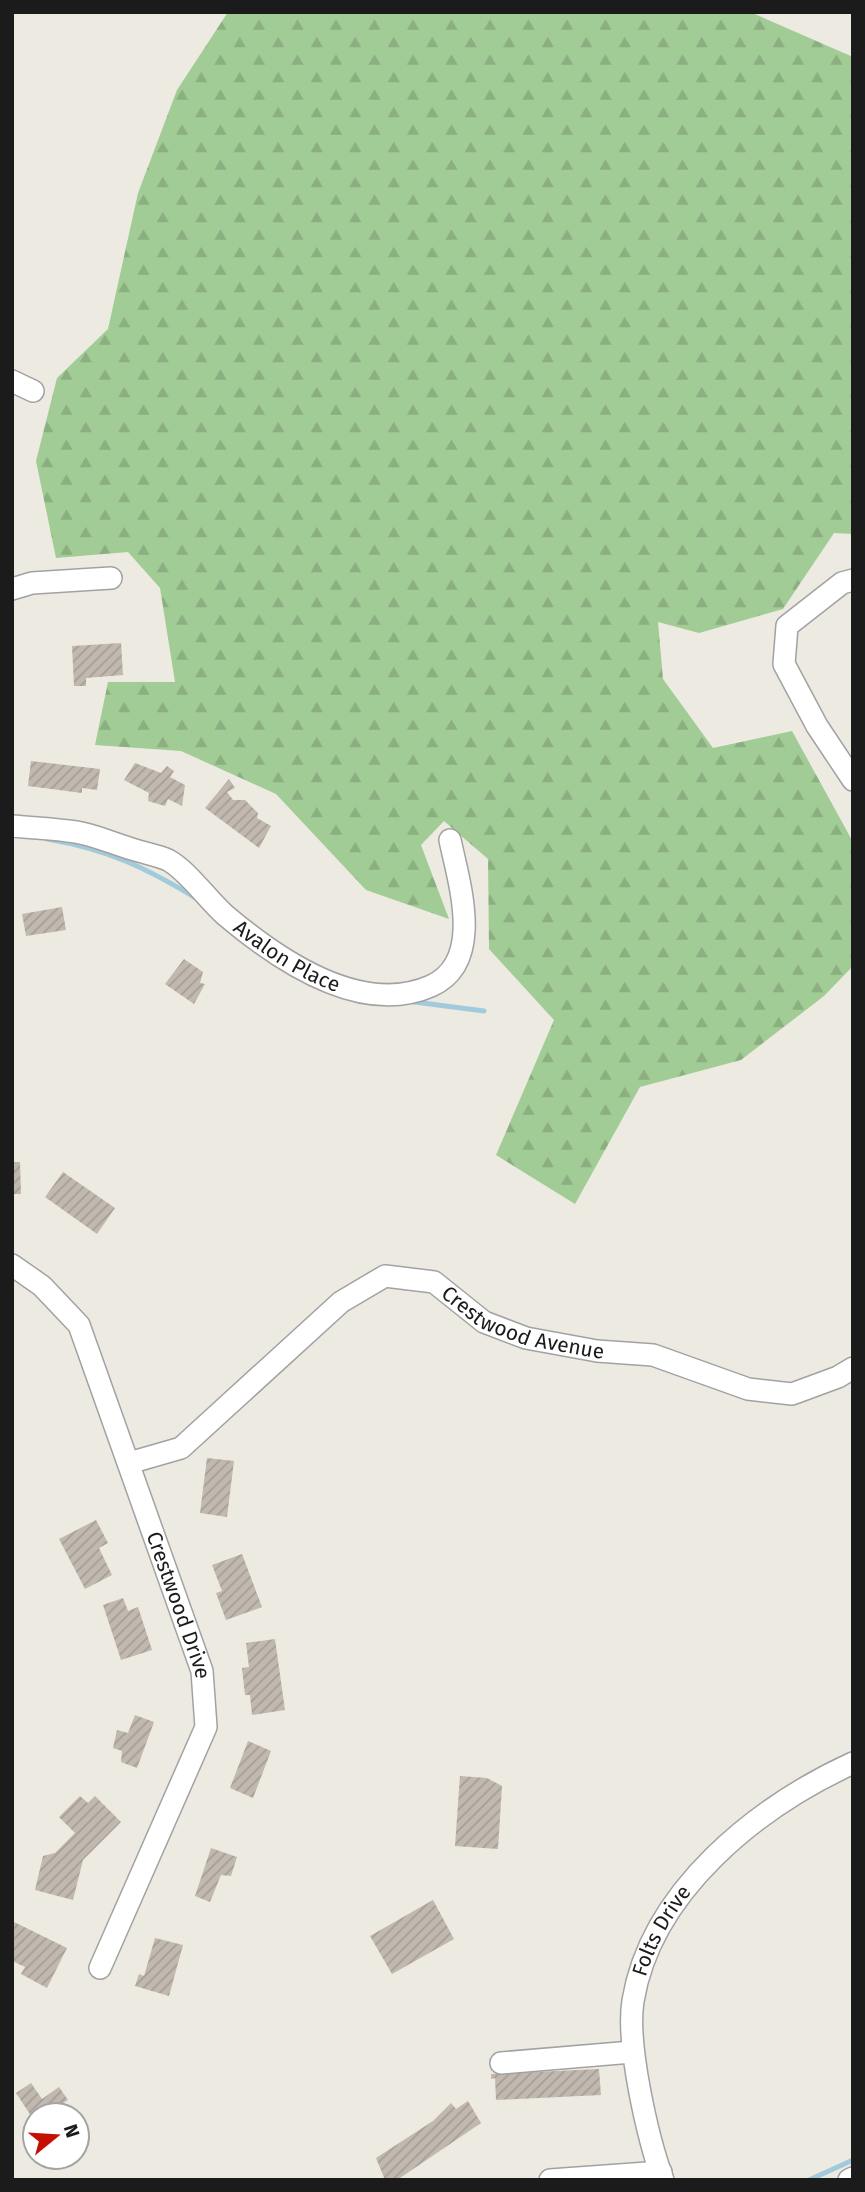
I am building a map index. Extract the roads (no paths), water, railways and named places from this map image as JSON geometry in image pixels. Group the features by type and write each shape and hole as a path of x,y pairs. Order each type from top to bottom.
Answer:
{"street":[{"path":"12,381 33,391"},
{"path":"12,589 33,583 111,578"},
{"path":"853,580 842,583 787,626 784,664 817,726 853,780"},
{"name":"Avalon Place","path":"12,826 78,832 169,861 226,916 310,975 380,995 415,993 440,982 454,964 462,943 465,907 450,841"},
{"name":"Crestwood Drive","path":"12,1265 42,1286 79,1325 202,1671 206,1727 100,1968"},
{"name":"Crestwood Avenue","path":"129,1463 181,1448 341,1302 385,1276 434,1282 484,1322 526,1338 597,1351 653,1355 748,1389 792,1394 838,1377 853,1368"},
{"name":"Folts Drive","path":"662,2176 632,2052 632,2004 643,1958 660,1923 721,1852 762,1815 807,1784 853,1763"},
{"path":"501,2063 632,2052"},
{"path":"550,2180 662,2176"}],"waterway":[{"path":"47,839 89,848 126,861 199,900"},
{"path":"407,1001 484,1011"},
{"path":"809,2180 853,2160"}]}
